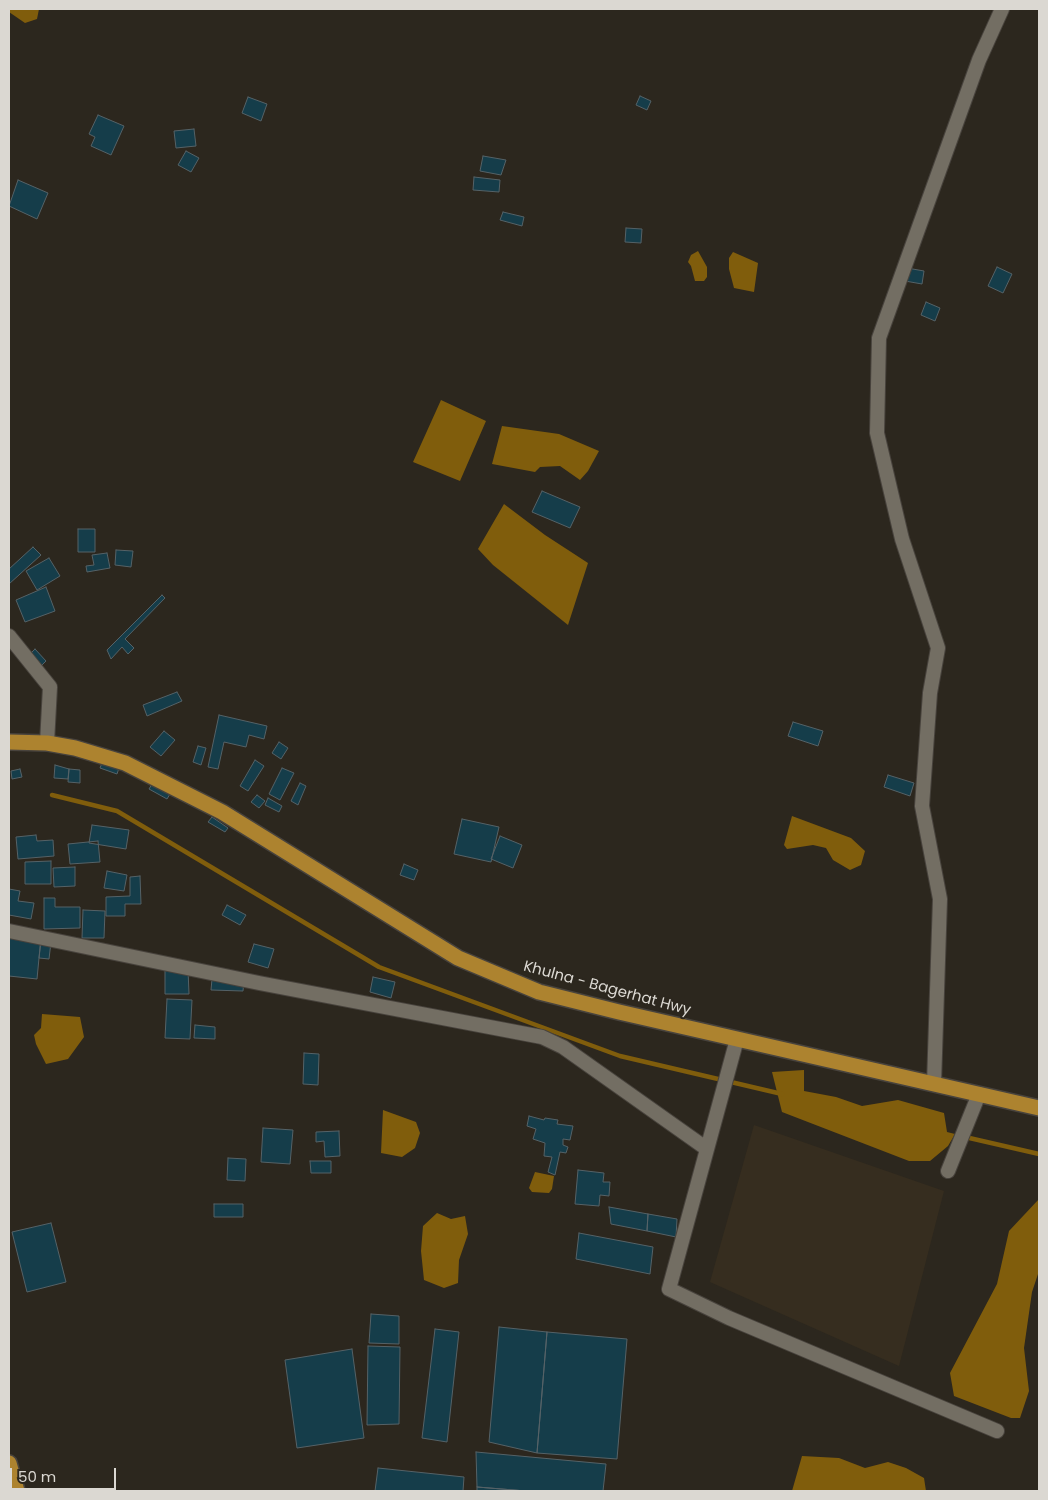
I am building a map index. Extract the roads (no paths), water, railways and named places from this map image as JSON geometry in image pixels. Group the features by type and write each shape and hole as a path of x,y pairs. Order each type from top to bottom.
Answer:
{"highway":[{"name":"Khulna - Bagerhat Hwy","path":"9,742 47,743 75,748 125,763 213,808 458,958 539,992 1039,1108"},
{"path":"9,1463 17,1491"}],"street":[{"path":"934,1084 940,900 922,806 930,693 938,648 902,539 877,432 878,338 979,60 1002,9"},
{"path":"9,636 50,687 47,743"},
{"path":"9,931 259,983 542,1037 563,1047 707,1149"},
{"path":"737,1039 669,1288 729,1318 997,1431"},
{"path":"948,1171 979,1094"}],"waterway":[{"path":"52,795 117,811 379,967 620,1056 782,1094"},
{"path":"965,1137 1039,1154"}]}
